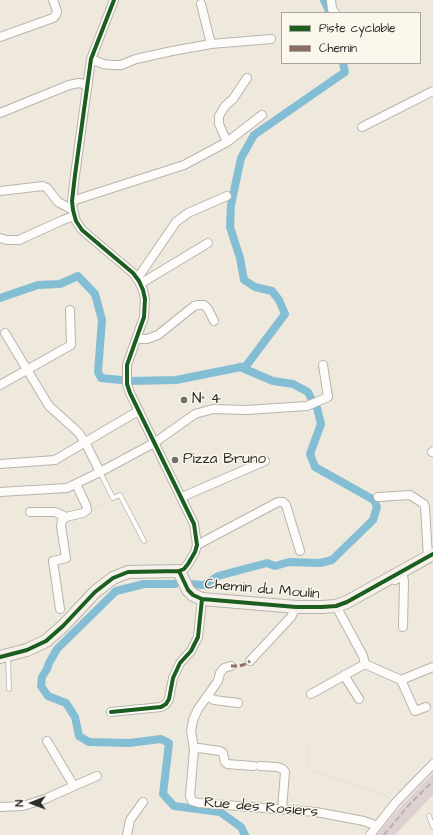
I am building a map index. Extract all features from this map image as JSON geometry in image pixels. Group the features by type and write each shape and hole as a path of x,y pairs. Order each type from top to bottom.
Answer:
{"street":[{"path":"0,37 53,18 57,11 53,0"},
{"path":"106,0 109,13"},
{"path":"4,656 27,650 46,641 63,626 95,592 114,578 128,572 184,569 195,552 197,545 194,524 130,393 126,374 129,355 137,339 146,308 145,299 139,282 132,273 82,230 74,213 72,201 92,59 114,0"},
{"path":"330,0 334,12"},
{"path":"201,4 210,44"},
{"path":"92,59 103,64 121,65 136,59 172,50 210,44 271,39"},
{"path":"227,142 219,124 219,116 247,78"},
{"path":"0,112 69,85 79,83 88,84"},
{"path":"362,127 433,91"},
{"path":"72,201 184,165 227,142 262,115"},
{"path":"0,191 42,186 48,188 58,202 74,213"},
{"path":"139,282 176,222 188,213 227,196"},
{"path":"0,238 7,240 19,240 63,220 74,213"},
{"path":"139,282 208,243"},
{"path":"137,339 148,339 158,335 194,306 198,305 204,305 208,308 214,321"},
{"path":"0,385 71,344 70,310"},
{"path":"5,334 49,406 78,432 85,442 100,472"},
{"path":"0,492 67,488 154,443 195,414 213,409 247,410 307,406 328,397 323,366"},
{"path":"0,464 55,460 138,411"},
{"path":"182,497 264,461"},
{"path":"60,609 53,560 66,558 61,526 62,520 66,517 83,513 87,510 76,484"},
{"path":"378,497 410,495 424,504 430,556"},
{"path":"197,545 278,502 283,502 286,505 300,551"},
{"path":"30,512 55,512 66,517"},
{"name":"Chemin du Moulin","path":"179,570 188,590 193,595 202,599 296,607 322,607 336,606 367,592 430,556"},
{"path":"367,592 402,576 404,581 403,627"},
{"path":"111,712 161,707 166,704 169,699 173,678 180,663 191,651 198,637 202,599"},
{"path":"336,606 365,664 401,680 415,711 426,707"},
{"path":"250,661 291,617 296,607"},
{"path":"311,694 365,664"},
{"path":"231,666 224,668 220,673 218,681 193,720 191,731 194,749 199,748 220,751 227,764 277,767 283,769 285,772 282,809"},
{"path":"401,680 433,667"},
{"path":"344,675 359,699"},
{"path":"207,696 214,700 238,703"},
{"path":"47,741 74,786"},
{"name":"Rue des Rosiers","path":"194,749 190,796 192,800 199,803 316,812 364,821 377,826"},
{"path":"370,835 396,802 433,764"},
{"path":"0,807 23,806 97,776"},
{"path":"127,835 130,820 143,802"}],"lane":[{"path":"100,472 113,498 120,495 144,541"},
{"path":"4,656 9,689"},
{"path":"429,816 433,827"}],"path":[{"path":"61,456 75,478 76,484"},
{"path":"87,510 95,509 113,498"},
{"path":"307,745 307,764 312,771 383,794 396,802"}],"shaded area":[{"path":"433,773 433,795 395,835 377,835 393,815"}],"waterway":[{"path":"324,0 330,12"},
{"path":"130,381 176,380 246,366 285,314 279,300 272,291 255,287 244,280 240,258 230,227 231,205 241,158 254,135 345,72 343,64"},
{"path":"0,298 38,285 60,284 78,276 95,294 102,320 98,372 101,378 121,380"},
{"path":"240,367 273,381 293,384 308,392 311,398"},
{"path":"188,584 204,585 218,576 267,563 275,566 289,562 320,563 332,560 373,520 377,507 374,500 315,467 310,454 321,424 317,408"},
{"path":"175,584 144,584 116,591 57,649 42,677 41,686 48,696 66,703 75,717 79,736 89,742 129,743 161,739 169,743 163,794 174,806 220,812 241,827 245,835"}],"railway":[{"path":"384,835 408,806 433,781"}],"marked path":[{"path":"231,666 239,666 250,661"}],"cycle path":[{"path":"114,0 91,59 75,175 72,201 73,210 76,221 82,230 133,273 143,290 145,299 144,317 127,365 127,384 194,524 197,545 195,552 184,569 179,571"},
{"path":"0,657 27,650 46,641 63,626 95,592 113,578 128,572 179,571 188,590 193,595 202,599 296,607 322,607 336,606 347,602 433,554"},
{"path":"111,712 161,707 166,704 169,699 173,678 180,663 191,651 198,637 202,599"}],"place":[{"name":"N° 4","path":"184,400"},
{"name":"Pizza Bruno","path":"175,460"}]}
